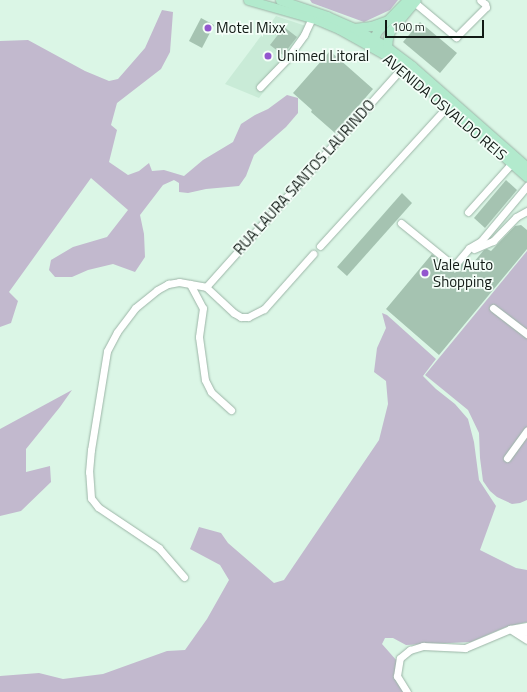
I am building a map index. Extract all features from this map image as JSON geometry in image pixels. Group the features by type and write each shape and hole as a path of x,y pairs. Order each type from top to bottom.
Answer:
{"main road":[{"name":"AVENIDA OSVALDO REIS","path":"248,0 312,18 372,43 387,47 412,66 527,167"},
{"name":"AVENIDA OSVALDO REIS","path":"280,0 327,16 354,28 448,106 527,177"},
{"path":"354,28 371,26 386,21 412,1"},
{"path":"387,47 390,31 412,1"},
{"path":"372,43 386,21"}],"street":[{"path":"412,1 456,37 486,7 480,0"},
{"path":"260,87 286,60 304,35 312,18"},
{"name":"RUA LAURA SANTOS LAURINDO","path":"206,287 402,67"},
{"path":"320,246 448,106"},
{"path":"468,212 512,164"},
{"path":"479,245 527,186"},
{"path":"401,223 454,266 465,253 479,245 493,242 516,217 527,211"},
{"path":"184,577 159,548 93,502 91,498 89,472 104,363 111,343 135,308 151,294 168,284 179,282 206,287 234,314 242,317 248,317 264,309 313,254"},
{"path":"190,284 203,308 198,337 206,380 211,392 231,410"},
{"path":"493,308 527,334"},
{"path":"507,458 527,430"},
{"path":"407,692 397,676 400,658 404,653 416,647 465,648 510,629 527,626"},
{"path":"510,629 527,632"},
{"path":"510,629 527,640"}],"shaded area":[{"path":"310,0 398,0 390,10 364,22 312,3"},
{"path":"162,10 173,12 170,52 161,69 117,103 111,125 117,130 109,162 128,175 139,171 149,163 152,171 164,170 184,176 203,160 233,142 241,124 268,109 287,95 298,98 298,113 286,127 254,155 246,176 239,186 206,189 188,193 179,192 179,183 174,180 163,185 140,215 144,234 145,257 135,272 113,264 88,270 72,277 55,277 49,270 51,260 73,247 107,237 128,210 91,178 9,292 18,301 11,323 0,327 0,41 28,40 85,71 109,81 118,79 145,48"},
{"name":"Unimed Litoral","path":"276,16 312,28 259,98 225,84"},
{"path":"527,251 527,500 512,504 497,497 490,491 483,481 479,433 468,410 425,375"},
{"path":"382,313 387,315 436,359 423,376 436,389 455,404 468,419 474,442 479,480 496,506 480,550 516,568 527,570 527,622 506,627 471,642 406,645 393,638 385,638 382,644 397,661 396,681 405,692 0,692 0,676 39,673 63,679 103,674 167,651 185,650 207,619 229,580 220,565 190,549 199,527 221,533 228,543 274,583 284,580 379,440 388,404 386,381 374,372 377,348 386,328"},
{"path":"72,390 26,449 26,472 50,466 51,482 21,511 0,516 0,429"}],"building":[{"path":"201,18 214,25 202,48 189,41"},
{"path":"420,22 457,53 440,73 403,42"},
{"path":"284,27 297,37 283,55 270,45"},
{"path":"330,51 373,89 335,133 311,112 312,110 293,93"},
{"path":"506,180 517,190 485,228 474,218"},
{"path":"402,193 412,203 347,276 337,267"},
{"path":"521,225 527,230 527,249 439,355 386,309 432,254 455,273 467,258 473,263 484,250 487,249 491,251 515,226"}],"place":[{"name":"Motel Mixx","path":"208,28"},
{"name":"Unimed Litoral","path":"268,56"},
{"name":"Vale Auto Shopping","path":"425,273"}]}
